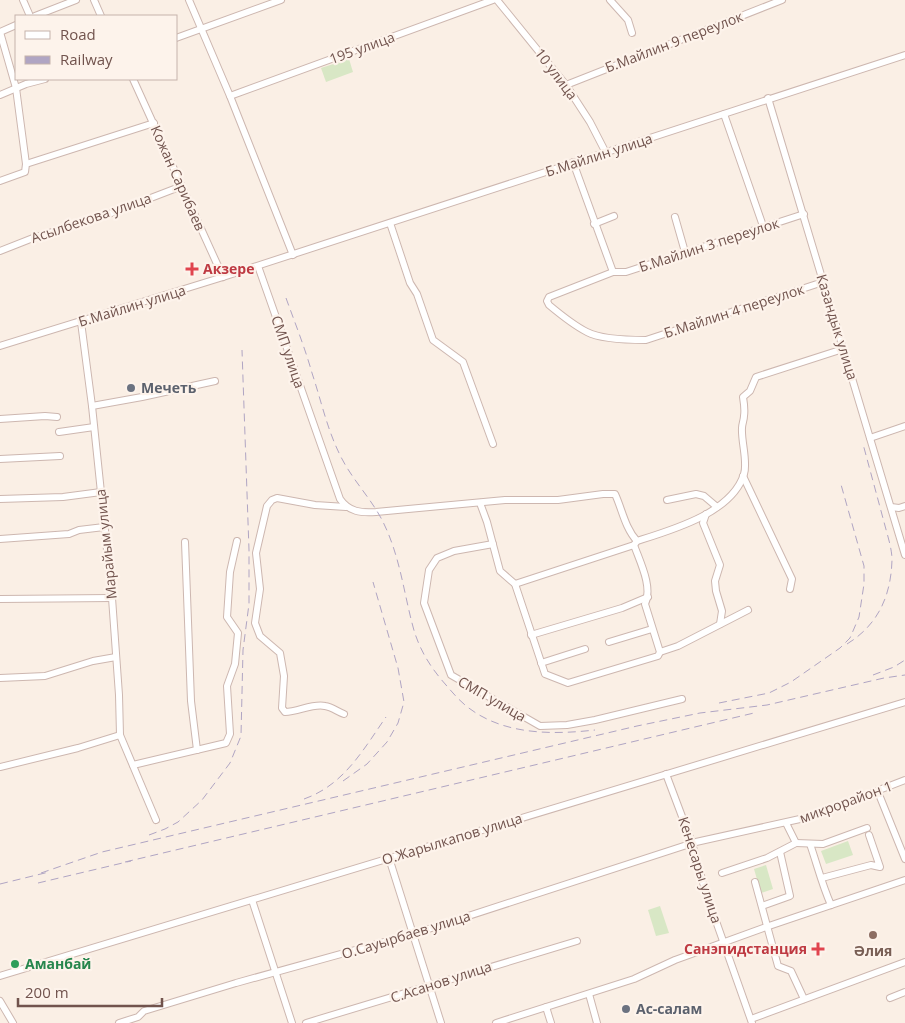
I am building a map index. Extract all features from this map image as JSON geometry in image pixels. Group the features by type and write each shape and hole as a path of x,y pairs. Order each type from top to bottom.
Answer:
{"street":[{"path":"23,0 30,15"},
{"path":"38,15 76,0"},
{"path":"94,0 101,15"},
{"path":"189,0 230,96 293,255"},
{"path":"178,37 281,0"},
{"name":"195 улица","path":"230,96 493,0"},
{"name":"10 улица","path":"498,0 566,84 590,122 606,153"},
{"path":"610,0 628,20 632,33"},
{"name":"Б.Майлин 9 переулок","path":"566,84 782,0"},
{"path":"0,181 25,172 26,164 16,88 0,32 15,25"},
{"name":"Б.Майлин улица","path":"0,346 223,278 905,54"},
{"path":"0,95 42,80"},
{"name":"Кожан Сарибаев","path":"133,80 223,278"},
{"name":"Казандык улица","path":"768,98 905,555"},
{"path":"724,114 763,226"},
{"path":"26,164 154,123"},
{"path":"573,162 613,272"},
{"name":"Асылбекова улица","path":"0,251 182,186"},
{"name":"Б.Майлин 3 переулок","path":"646,340 630,340 590,333 574,324 549,305 547,301 549,297 613,272 626,272 804,214"},
{"path":"594,224 614,216"},
{"path":"675,218 685,252"},
{"path":"390,223 410,283 417,294 433,340 463,362 493,444"},
{"name":"СМП улица","path":"258,266 340,499 346,507"},
{"name":"Б.Майлин 4 переулок","path":"646,340 823,282"},
{"name":"Марайым улица","path":"81,322 92,406 112,598 120,735 156,820"},
{"path":"790,589 792,579 744,474 742,427 745,414 743,397 750,391 756,377 844,349"},
{"path":"92,406 215,381"},
{"path":"0,419 57,417"},
{"path":"870,438 905,426"},
{"path":"59,432 94,427"},
{"path":"0,459 60,456"},
{"path":"514,584 661,534 706,514 718,507 736,491 744,474"},
{"path":"0,499 63,497 101,492"},
{"path":"344,714 324,706 285,712 282,708 284,676 280,653 260,636 255,623 260,589 256,553 267,506 272,500 277,498 315,505 346,507 362,512 525,499 558,500 615,494 635,543 648,588 648,597 645,604 660,652"},
{"path":"667,500 696,494 704,496 718,507"},
{"path":"480,503 500,571 514,584 545,674 568,683 642,662 658,656 660,652 678,646 748,610"},
{"path":"891,507 905,506"},
{"path":"706,514 703,523 720,565 716,581 716,591 722,611 720,624"},
{"path":"0,539 69,534 79,530 104,526"},
{"path":"133,765 226,743 230,734 227,686 235,664 238,633 227,617 230,572 237,541"},
{"path":"185,542 191,701 196,750"},
{"name":"СМП улица","path":"493,544 454,551 437,558 429,570 424,603 451,675 540,726 567,725 595,720 682,699"},
{"path":"531,635 622,608 648,597"},
{"path":"0,599 112,598"},
{"path":"609,642 652,629"},
{"path":"541,663 585,649"},
{"path":"0,678 44,676 93,661 116,657"},
{"name":"О.Жарылкапов улица","path":"0,976 905,702"},
{"path":"0,767 78,748 120,735"},
{"name":"Кенесары улица","path":"666,774 692,843 705,890 752,1021"},
{"name":"микрорайон 1","path":"692,843 809,817 905,780"},
{"path":"878,792 905,858"},
{"name":"микрорайон 1","path":"786,823 796,843"},
{"name":"микрорайон 1","path":"722,873 767,858 796,843 823,844 867,828"},
{"path":"822,878 871,865 880,868 869,835"},
{"name":"О.Сауырбаев улица","path":"119,1023 138,1017 144,1011 236,983 413,934 692,843"},
{"name":"микрорайон 1","path":"810,844 822,878 823,887 831,905"},
{"path":"762,906 790,896 780,852"},
{"path":"389,858 441,1023"},
{"path":"496,1023 634,979 675,960 724,942 905,880"},
{"path":"754,882 778,966 792,971 804,1000"},
{"path":"252,900 292,1023"},
{"name":"С.Асанов улица","path":"306,1023 576,941"},
{"path":"752,1021 905,962"},
{"path":"890,998 905,992"},
{"path":"589,994 596,1023"},
{"path":"0,1001 12,1023"},
{"path":"546,1007 551,1023"}],"green space":[{"path":"349,59 353,72 326,82 321,68"},
{"path":"848,841 853,855 826,864 821,851"},
{"path":"766,865 773,889 761,893 754,869"},
{"path":"660,906 669,933 656,936 648,910"}],"railway":[{"path":"286,298 335,445 344,463 376,510 387,531 396,557 415,632 425,657 435,671 465,705 479,715 494,722 527,731 578,732 595,730"},
{"path":"149,835 178,822 202,800 230,763 241,736 243,650 249,604 242,350"},
{"path":"847,644 875,619 889,586 891,573 890,546 863,444"},
{"path":"719,703 769,693 791,682 840,648 850,638 859,617 864,584 864,566 840,481"},
{"path":"343,781 367,764 387,742 398,723 404,702 398,668 373,582"},
{"path":"873,675 894,667 905,660"},
{"path":"41,873 102,852 637,726 700,713 767,705 884,678 905,675"},
{"path":"125,862 754,713"},
{"path":"304,799 318,793 341,776 360,754 386,717"},
{"path":"38,883 131,861"},
{"path":"0,884 49,872"}],"place":[{"name":"Акзере","path":"192,269"},
{"name":"Мечеть","path":"131,388"},
{"name":"Әлия","path":"873,935"},
{"name":"Санэпидстанция","path":"818,949"},
{"name":"Аманбай","path":"15,964"},
{"name":"Ас-салам","path":"626,1009"}]}
